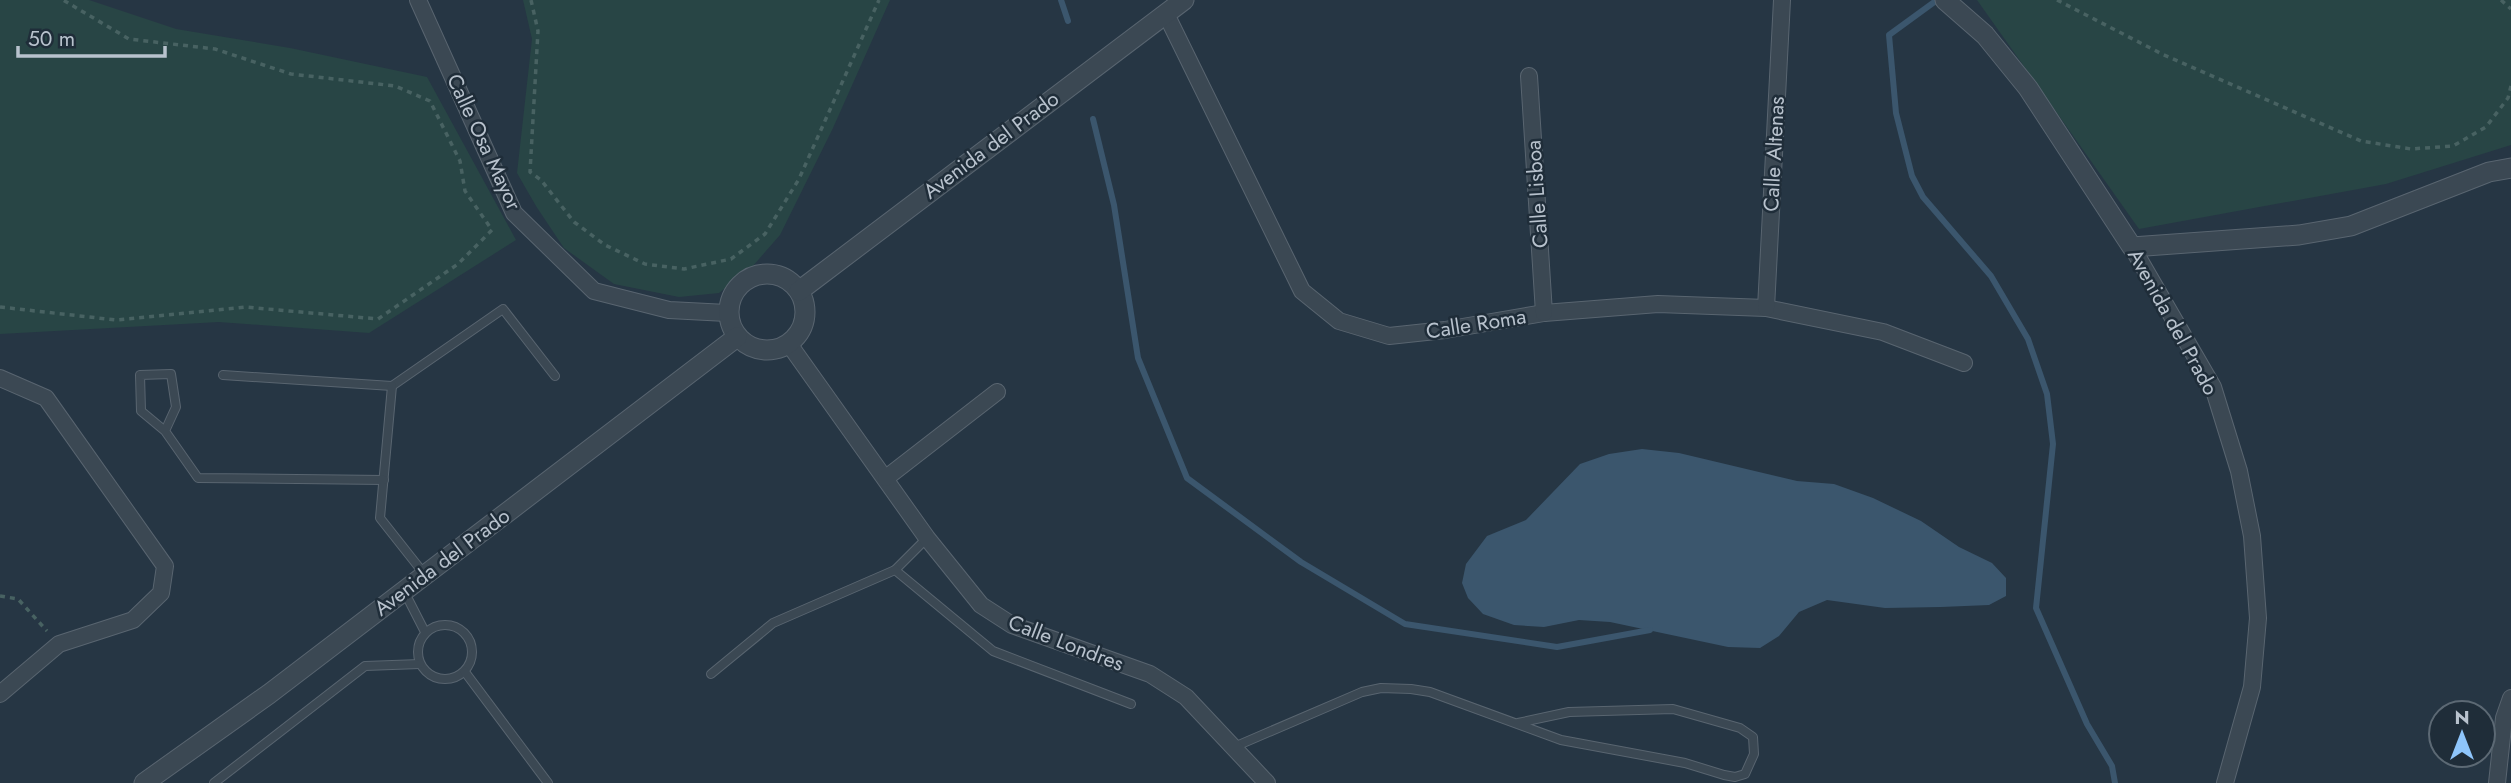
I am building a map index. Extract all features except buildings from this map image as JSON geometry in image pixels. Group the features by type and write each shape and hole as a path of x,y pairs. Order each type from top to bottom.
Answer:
{"street":[{"name":"Calle Osa Mayor","path":"418,0 514,213 594,291 669,310 727,313"},
{"name":"Avenida del Prado","path":"799,291 1184,0"},
{"name":"Calle Altenas","path":"1766,309 1782,0"},
{"name":"Avenida del Prado","path":"1945,0 1985,35 2028,88 2132,247 2213,387 2239,471 2252,536 2258,618 2252,687 2225,783"},
{"name":"Calle Roma","path":"1166,14 1302,291 1339,321 1389,336 1445,330 1544,313 1658,304 1766,309 1883,332 1964,363"},
{"name":"Calle Lisboa","path":"1529,76 1544,313"},
{"path":"2132,247 2299,235 2351,226 2489,172 2511,168"},
{"path":"772,273 787,279 799,291 804,300 805,319 802,329 789,344 771,351 752,348 737,337 730,326 727,313 731,297 740,283 755,275 772,273"},
{"name":"Avenida del Prado","path":"144,783 269,694 737,337"},
{"name":"Calle Londres","path":"789,344 927,538 981,605 1012,625 1150,674 1186,697 1267,783"},
{"path":"0,378 46,398 165,566 161,593 134,620 59,644 0,694"},
{"path":"886,478 997,392"},
{"path":"2497,783 2504,718 2511,698"}],"lane":[{"path":"223,375 391,386 503,309 555,376"},
{"path":"165,431 176,407 171,374 140,375 141,411 165,431 198,478 384,480"},
{"path":"391,386 380,518 425,575"},
{"path":"711,674 773,623 895,570 927,538"},
{"path":"895,570 993,651 1131,704"},
{"path":"404,591 425,632"},
{"path":"441,624 458,627 470,639 473,656 465,672 454,679 440,680 428,674 420,664 417,653 425,632 441,624"},
{"path":"214,783 365,666 420,664"},
{"path":"465,672 548,783"},
{"path":"1234,747 1342,700 1381,688 1430,692 1561,740 1673,761 1735,777 1745,774 1754,754 1753,737 1740,728 1673,709 1569,712 1518,723"}],"path":[{"path":"0,307 116,320 245,307 378,319 458,264 492,230 464,191 460,161 430,101 395,86 291,74 215,49 129,39 62,0"},
{"path":"531,0 538,31 530,172 541,180 574,222 605,245 645,264 684,269 731,259 765,234 799,179 878,0"},
{"path":"2057,0 2162,54 2361,141 2411,149 2453,146 2486,127 2508,98 2511,86"},
{"path":"2501,0 2511,9"},
{"path":"0,596 18,599 59,644"}],"green space":[{"path":"0,0 89,0 176,29 290,48 427,77 516,240 369,333 219,322 0,334"},
{"path":"523,0 890,0 833,128 780,235 752,267 719,293 679,297 614,284 564,248 517,173 532,39"},
{"path":"1977,0 2511,0 2511,145 2386,184 2139,229"}],"water":[{"path":"1642,449 1679,453 1797,481 1834,484 1873,498 1921,521 1959,547 1992,563 2006,578 2006,596 1989,605 1941,607 1885,608 1827,600 1799,612 1779,636 1760,648 1728,647 1610,622 1579,620 1544,627 1514,625 1483,614 1468,598 1462,583 1466,564 1487,536 1526,520 1580,464 1609,454"}],"waterway":[{"path":"1061,0 1068,21"},
{"path":"1937,0 1889,35 1896,113 1912,176 1923,197 1991,276 2028,339 2047,394 2053,444 2036,608 2087,724 2112,766 2115,783"},
{"path":"1093,119 1114,205 1138,358 1187,478 1301,562 1405,624 1557,647 1650,630"}]}
